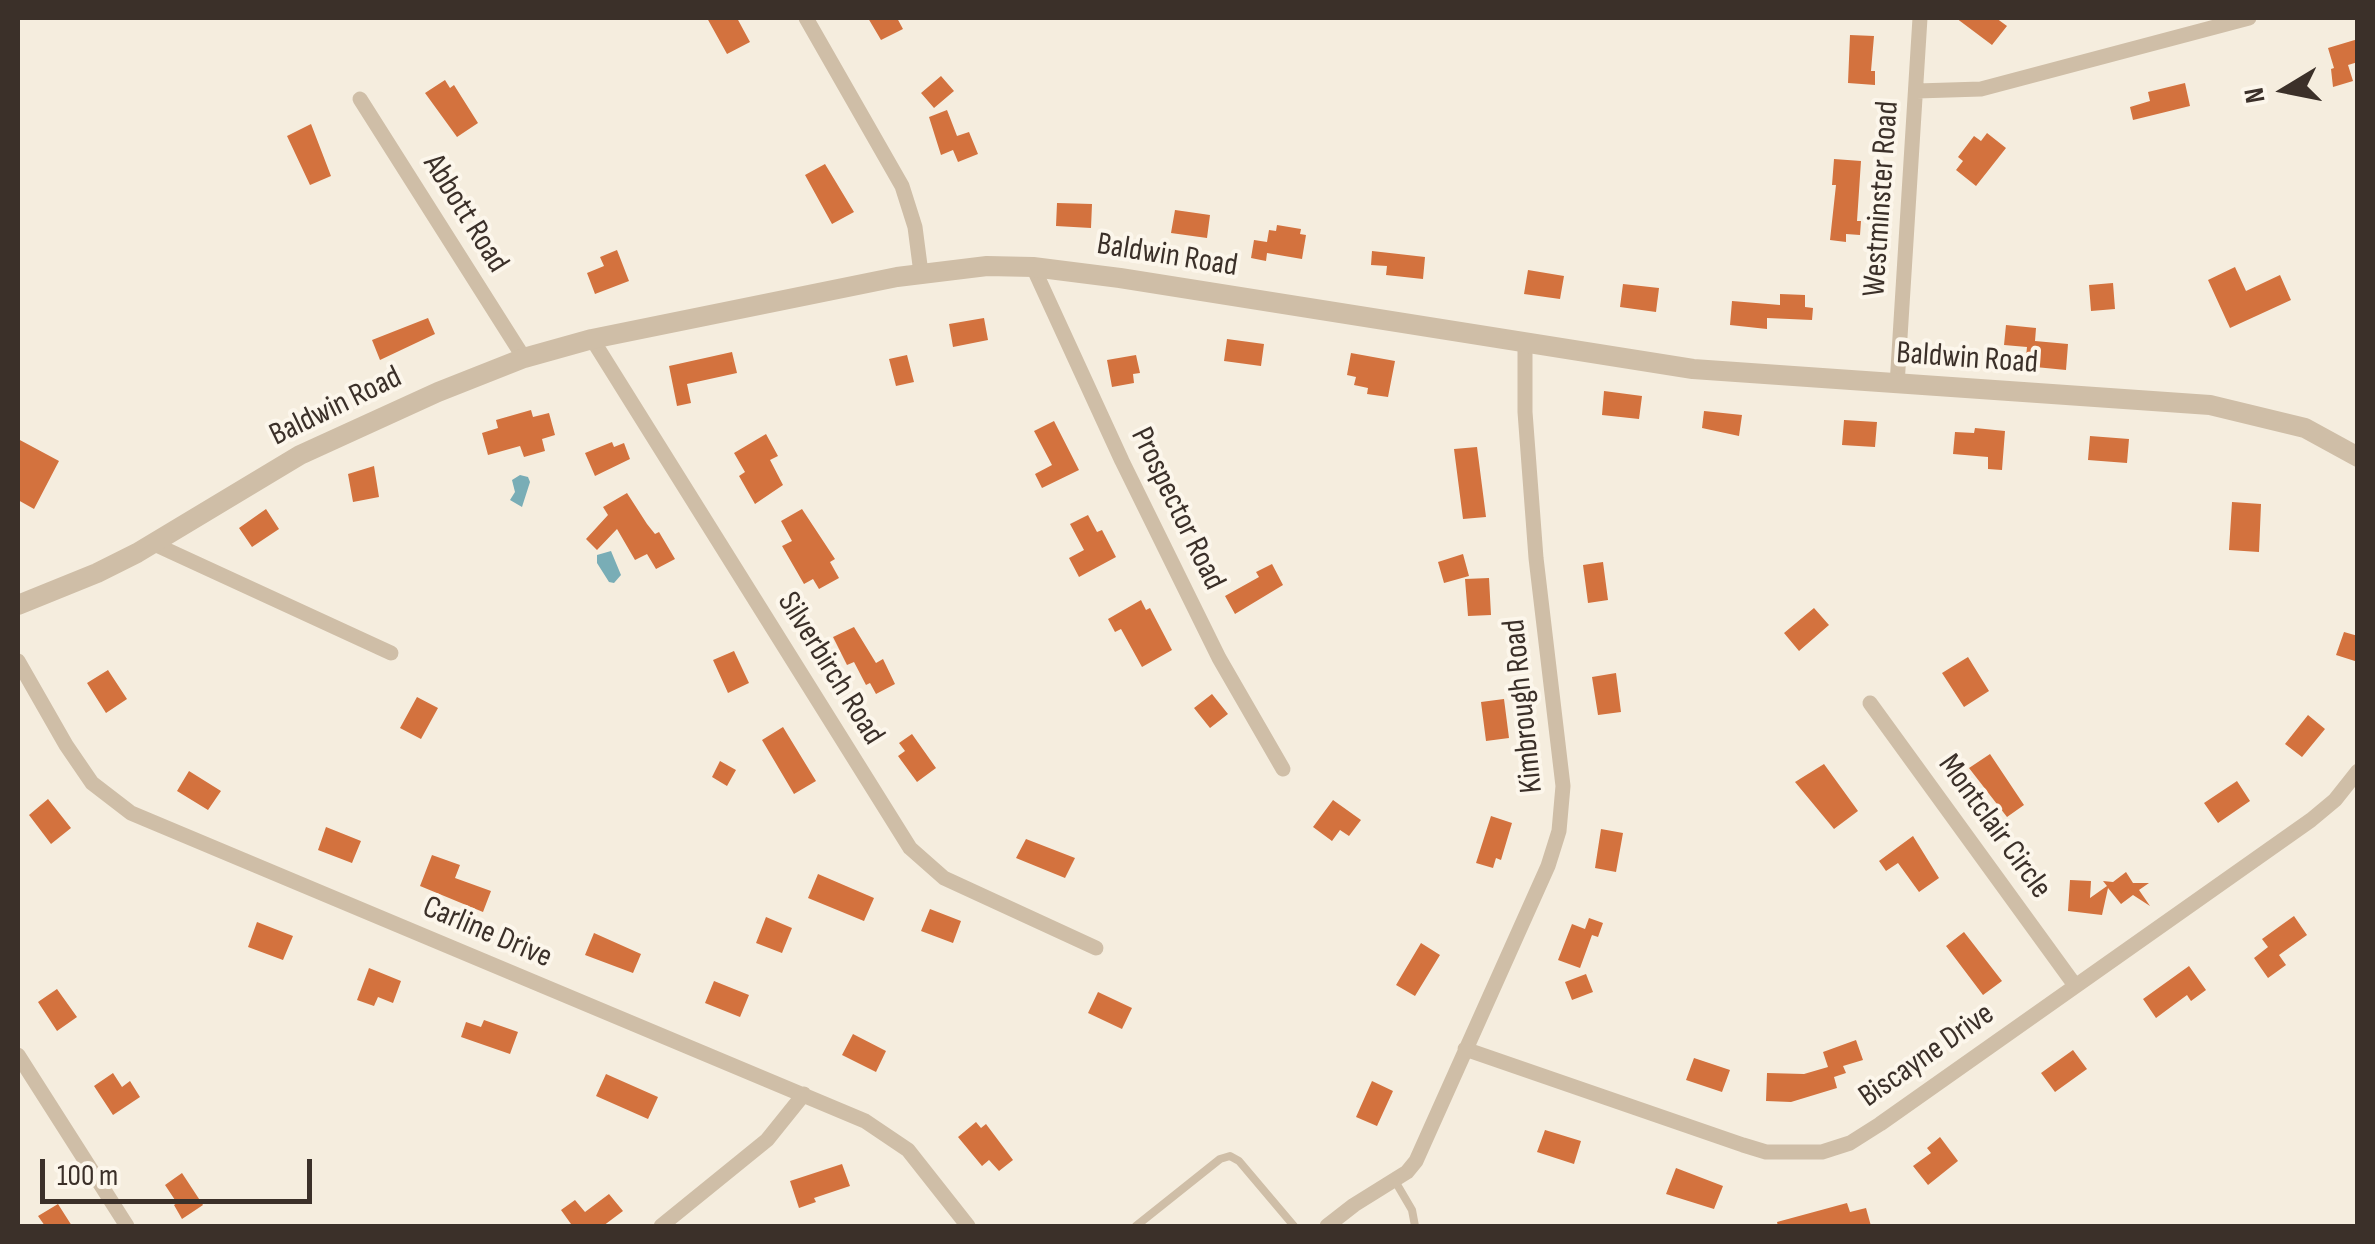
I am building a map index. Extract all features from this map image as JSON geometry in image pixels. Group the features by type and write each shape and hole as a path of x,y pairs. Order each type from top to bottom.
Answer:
{"street":[{"path":"806,18 902,186 915,227 920,273"},
{"name":"Westminster Road","path":"1896,385 1920,18"},
{"path":"1917,91 1981,88 2248,18"},
{"name":"Abbott Road","path":"360,98 524,358"},
{"name":"Baldwin Road","path":"18,604 97,573 152,544 300,455 524,358 592,339 920,273 986,266 1033,268 1174,287 1724,372 2214,406 2304,428 2358,457"},
{"name":"Prospector Road","path":"1033,268 1211,642 1283,768"},
{"name":"Silverbirch Road","path":"592,339 910,848 944,878 1096,948"},
{"name":"Kimbrough Road","path":"1327,1226 1416,1161 1551,858 1562,813 1562,777 1534,531 1525,344"},
{"path":"152,544 390,652"},
{"name":"Carline Drive","path":"18,661 92,782 131,814 865,1121 900,1143 967,1225"},
{"name":"Montclair Circle","path":"1870,703 2074,984"},
{"name":"Biscayne Drive","path":"1465,1049 1766,1152 1822,1152 1850,1142 1880,1124 2311,820 2335,800 2358,772"},
{"path":"18,1055 126,1226"},
{"path":"661,1226 767,1140 804,1094"}],"lane":[{"path":"1136,1226 1220,1159 1230,1156 1239,1161 1294,1226"},
{"path":"1394,1180 1412,1210 1414,1226"}],"water":[{"path":"520,475 530,482 522,507 510,500 515,492 512,480"},
{"path":"611,551 621,575 614,583 609,582 597,563 597,555"}],"building":[{"path":"707,18 737,18 750,42 727,54"},
{"path":"868,18 897,18 903,29 881,40"},
{"path":"1956,18 1996,18 2007,26 1992,45"},
{"path":"1850,35 1874,36 1871,71 1875,71 1875,85 1848,83"},
{"path":"2358,39 2358,62 2348,65 2353,81 2333,87 2334,68 2328,48"},
{"path":"941,76 954,91 934,108 921,93"},
{"path":"445,80 450,88 454,85 478,123 457,137 425,93"},
{"path":"2185,83 2190,106 2133,120 2130,107 2150,101 2148,92"},
{"path":"947,110 957,136 969,132 978,154 958,162 953,150 941,155 929,117"},
{"path":"311,124 331,176 310,185 287,136"},
{"path":"1987,133 2006,148 1976,186 1956,170 1963,161 1958,157 1974,136 1981,141"},
{"path":"1834,159 1861,161 1857,221 1861,221 1860,235 1846,234 1846,242 1830,240 1836,185 1832,185"},
{"path":"825,164 854,212 832,224 805,175"},
{"path":"1057,203 1092,204 1091,228 1056,226"},
{"path":"1175,210 1210,215 1207,238 1171,233"},
{"path":"1277,225 1301,229 1300,234 1306,235 1302,259 1267,253 1266,261 1251,258 1254,240 1267,242 1269,230 1276,231"},
{"path":"617,250 629,281 595,294 587,273 604,266 600,257"},
{"path":"1372,251 1425,257 1423,279 1386,275 1387,266 1371,265"},
{"path":"2235,267 2246,291 2280,275 2291,300 2230,328 2208,280"},
{"path":"1528,270 1564,276 1560,299 1524,294"},
{"path":"2113,283 2115,309 2091,311 2089,285"},
{"path":"1623,284 1659,288 1656,312 1620,307"},
{"path":"1780,294 1805,295 1805,307 1813,308 1812,320 1767,318 1767,329 1730,325 1732,301 1780,305"},
{"path":"428,318 435,334 380,360 372,340"},
{"path":"984,318 988,340 953,347 949,324"},
{"path":"2006,325 2036,328 2035,341 2068,344 2066,370 2025,366 2027,347 2004,345"},
{"path":"1227,339 1264,344 1261,366 1224,361"},
{"path":"732,352 737,373 687,384 691,403 677,406 669,366"},
{"path":"1351,353 1395,361 1388,397 1367,394 1368,388 1354,385 1356,377 1347,375"},
{"path":"907,355 914,382 896,386 889,359"},
{"path":"1136,355 1140,373 1133,374 1134,383 1112,387 1107,360"},
{"path":"1604,391 1642,396 1639,419 1602,415"},
{"path":"531,410 533,417 549,413 555,435 542,439 545,451 524,457 520,446 488,455 482,433 498,428 496,420"},
{"path":"1704,411 1742,415 1739,436 1702,428"},
{"path":"1844,420 1877,422 1875,447 1842,445"},
{"path":"1054,421 1079,470 1042,488 1035,474 1052,465 1034,431"},
{"path":"1975,428 2005,431 2002,470 1988,469 1988,457 1953,454 1955,432 1974,433"},
{"path":"766,434 778,456 770,460 783,485 755,504 739,476 745,472 734,453"},
{"path":"2090,436 2129,439 2127,463 2088,460"},
{"path":"18,439 59,461 34,509 18,500"},
{"path":"612,442 614,447 624,443 630,459 595,476 585,453"},
{"path":"1477,447 1486,517 1463,519 1454,449"},
{"path":"374,466 379,497 353,502 348,474"},
{"path":"627,493 675,559 656,569 647,554 635,560 617,529 597,550 586,539 608,515 603,507"},
{"path":"2232,502 2261,504 2259,552 2229,550"},
{"path":"266,509 279,529 252,547 239,528"},
{"path":"802,509 835,559 830,562 839,578 819,589 813,579 804,584 782,546 792,541 781,521"},
{"path":"1088,515 1097,532 1102,530 1116,557 1079,577 1069,558 1084,550 1070,524"},
{"path":"1463,554 1469,576 1444,583 1438,562"},
{"path":"1603,562 1608,600 1588,603 1583,565"},
{"path":"1272,564 1283,585 1235,614 1225,596 1259,577 1256,572"},
{"path":"1489,578 1491,615 1468,616 1465,579"},
{"path":"1141,600 1146,610 1150,608 1172,650 1142,667 1121,629 1115,632 1108,619"},
{"path":"1814,608 1829,625 1799,651 1784,633"},
{"path":"854,627 876,663 883,659 895,684 876,694 870,683 866,685 854,662 847,665 833,637"},
{"path":"2344,632 2358,636 2358,662 2336,655"},
{"path":"734,651 749,683 728,693 713,660"},
{"path":"1968,657 1989,691 1964,707 1942,673"},
{"path":"108,670 127,699 106,713 87,683"},
{"path":"1616,673 1621,712 1598,715 1592,677"},
{"path":"1212,694 1228,714 1210,728 1194,708"},
{"path":"417,697 438,708 421,739 400,728"},
{"path":"1504,699 1509,738 1486,741 1481,702"},
{"path":"2308,715 2325,729 2302,757 2285,744"},
{"path":"783,727 816,781 794,794 762,740"},
{"path":"912,734 936,768 917,782 898,756 905,751 899,743"},
{"path":"1990,754 2024,805 2007,817 1969,768"},
{"path":"720,761 736,770 727,786 712,777"},
{"path":"1824,764 1858,811 1834,829 1795,782"},
{"path":"189,771 221,791 208,810 177,791"},
{"path":"2237,781 2250,801 2218,823 2204,803"},
{"path":"48,799 71,828 51,844 29,815"},
{"path":"1333,800 1361,820 1349,836 1340,830 1332,841 1313,827"},
{"path":"1491,816 1512,823 1501,860 1496,858 1493,868 1476,863"},
{"path":"326,827 361,841 352,863 318,850"},
{"path":"1601,829 1623,833 1616,872 1595,868"},
{"path":"1913,836 1939,878 1919,892 1898,863 1886,871 1879,861"},
{"path":"1026,839 1075,858 1065,878 1016,858"},
{"path":"432,855 460,865 455,878 491,891 483,912 420,886"},
{"path":"2126,872 2133,883 2149,883 2139,890 2150,906 2133,895 2121,904 2108,888 2102,915 2068,911 2070,880 2091,881 2090,898 2107,886 2103,881 2113,882"},
{"path":"818,874 874,898 864,921 808,898"},
{"path":"930,909 961,921 953,943 921,931"},
{"path":"2294,916 2307,935 2279,955 2286,965 2268,978 2254,958 2268,947 2262,939"},
{"path":"766,917 792,928 782,953 756,943"},
{"path":"1589,918 1603,923 1598,937 1592,935 1580,968 1558,960 1572,924 1585,929"},
{"path":"257,922 293,936 283,960 248,947"},
{"path":"1964,932 2002,981 1983,995 1946,946"},
{"path":"594,933 641,954 633,973 585,955"},
{"path":"1421,943 1440,955 1415,996 1396,985"},
{"path":"2189,966 2206,990 2191,1001 2187,995 2156,1018 2143,999"},
{"path":"369,968 401,981 393,1003 378,997 374,1006 357,1000"},
{"path":"1586,974 1593,992 1572,1000 1565,982"},
{"path":"714,981 749,995 740,1017 705,1003"},
{"path":"57,989 77,1017 57,1031 38,1002"},
{"path":"1098,992 1132,1008 1122,1029 1088,1013"},
{"path":"484,1020 518,1032 510,1054 461,1037 466,1022 481,1027"},
{"path":"853,1034 886,1051 876,1072 842,1055"},
{"path":"1856,1040 1863,1060 1843,1066 1846,1073 1834,1077 1837,1088 1791,1102 1766,1101 1767,1073 1804,1074 1828,1067 1823,1052"},
{"path":"2073,1050 2087,1069 2055,1092 2041,1073"},
{"path":"1694,1058 1730,1070 1722,1092 1686,1080"},
{"path":"113,1073 122,1087 130,1081 140,1097 113,1115 94,1086"},
{"path":"606,1074 658,1097 648,1119 596,1096"},
{"path":"1372,1081 1393,1091 1377,1126 1356,1117"},
{"path":"976,1122 981,1128 986,1124 1013,1160 999,1171 989,1160 982,1166 958,1137"},
{"path":"1545,1130 1581,1141 1574,1164 1537,1152"},
{"path":"1940,1137 1958,1161 1928,1185 1913,1166 1931,1153 1927,1148"},
{"path":"842,1164 850,1186 814,1198 816,1202 799,1208 790,1181"},
{"path":"1676,1168 1723,1186 1714,1209 1666,1194"},
{"path":"182,1173 203,1205 182,1219 165,1185"},
{"path":"609,1194 623,1211 603,1226 567,1226 571,1224 561,1210 575,1200 585,1212"},
{"path":"1847,1203 1850,1212 1866,1208 1871,1226 1778,1226 1777,1222"},
{"path":"58,1204 72,1226 45,1226 38,1216"}]}
